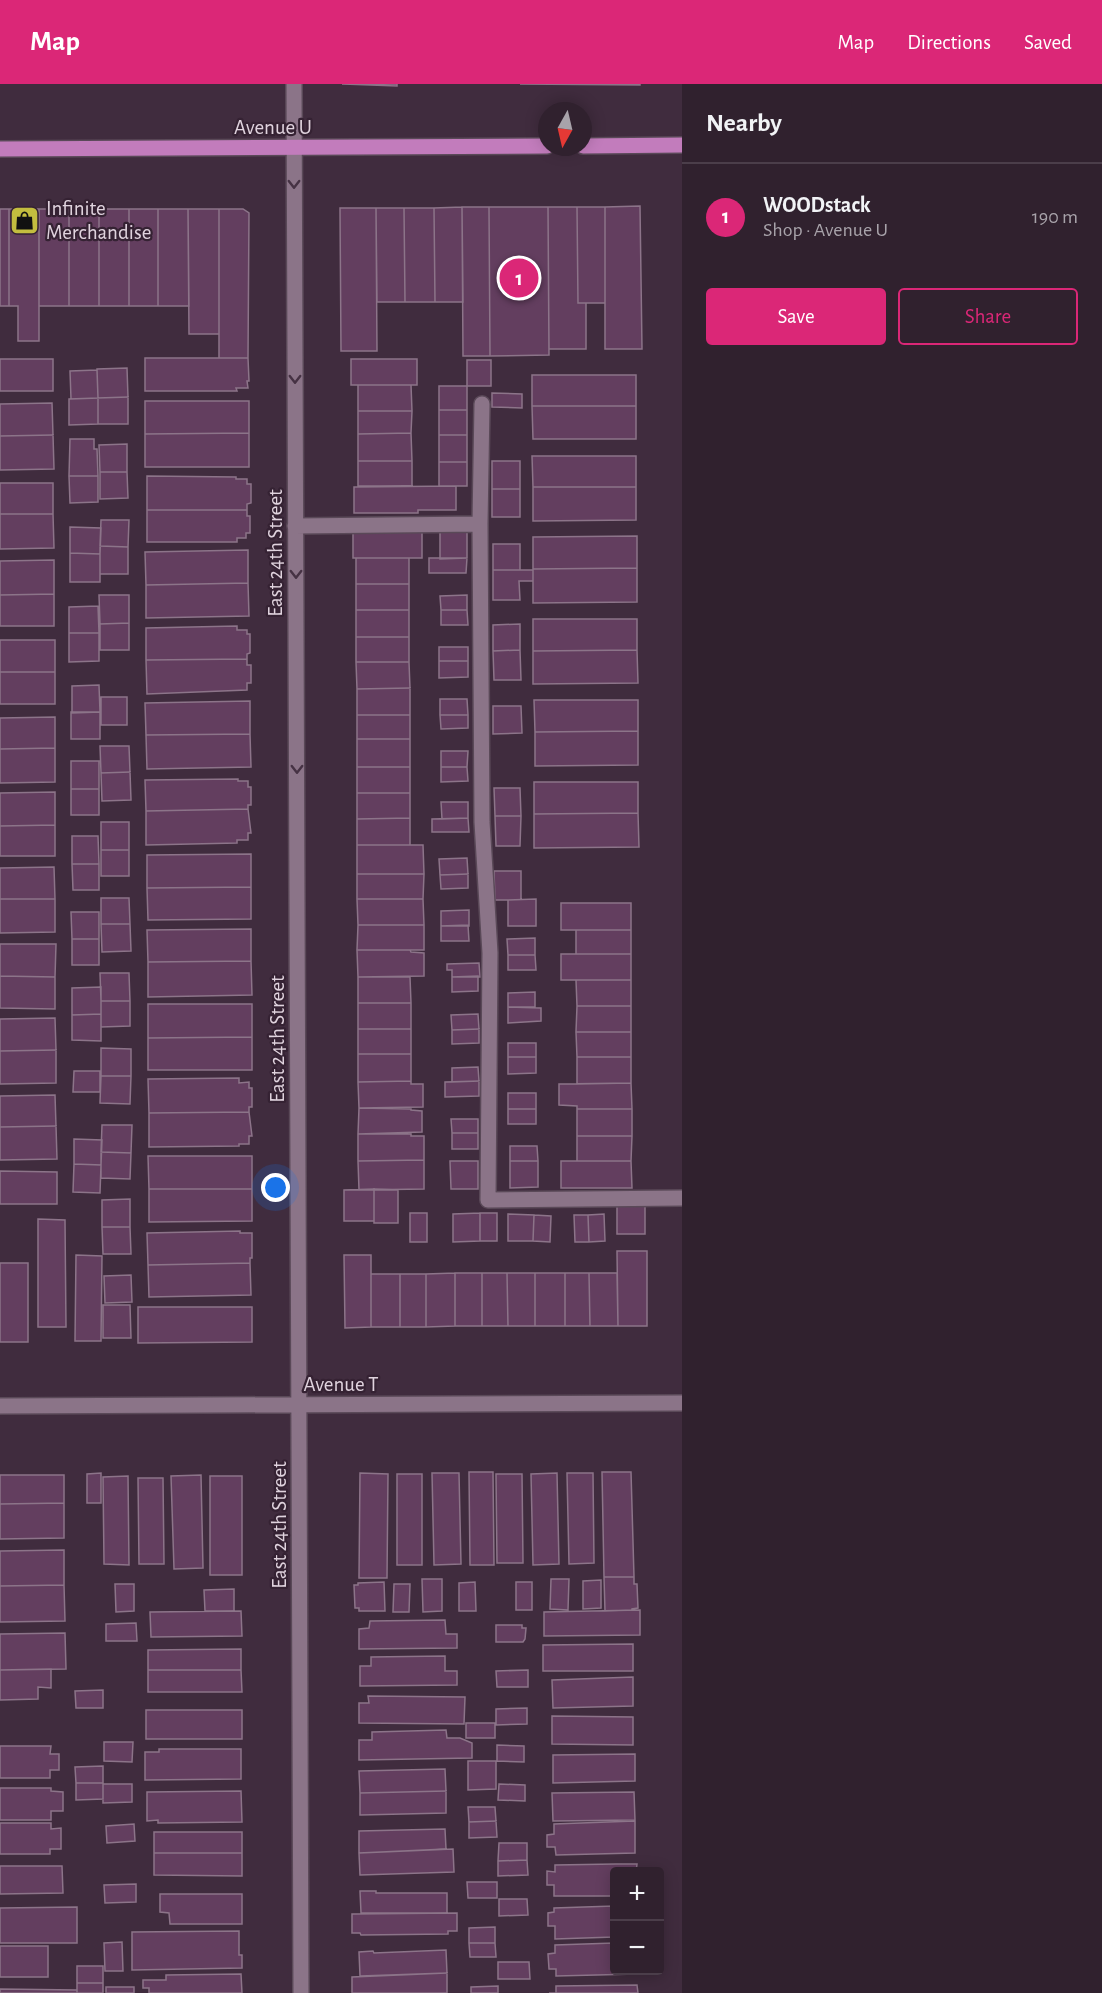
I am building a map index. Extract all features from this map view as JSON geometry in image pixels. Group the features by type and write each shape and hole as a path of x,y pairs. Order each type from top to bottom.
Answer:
{"main road":[{"path":"592,146 682,145"},
{"name":"Avenue U","path":"0,149 538,146"}],"street":[{"name":"East 24th Street","path":"294,84 301,1993"},
{"path":"482,404 480,524 482,822 490,953 488,1200 682,1198"},
{"path":"296,526 480,524"},
{"name":"Avenue T","path":"0,1406 682,1403"}],"building":[{"path":"343,84 397,84 397,86"},
{"path":"520,84 640,84 640,85"},
{"path":"640,206 642,349 605,349 605,207"},
{"path":"462,207 489,207 490,356 463,356"},
{"path":"462,207 463,302 435,302 434,208"},
{"path":"489,207 548,207 549,355 490,356"},
{"path":"548,207 577,207 578,303 586,303 586,349 549,349"},
{"path":"577,207 605,207 605,303 578,303"},
{"path":"340,208 376,208 377,351 341,351"},
{"path":"376,208 404,208 405,302 377,302"},
{"path":"404,208 434,208 435,302 405,302"},
{"path":"0,209 9,209 9,306 0,306"},
{"path":"9,209 39,209 39,341 18,341 18,306 9,306"},
{"path":"39,209 69,209 69,306 39,306"},
{"path":"69,209 99,209 99,306 69,306"},
{"path":"99,209 129,209 129,306 99,306"},
{"path":"129,209 158,209 158,306 129,306"},
{"path":"158,209 188,209 189,306 158,306"},
{"path":"188,209 219,209 219,334 189,334"},
{"path":"219,209 243,209 249,213 248,358 219,358"},
{"path":"145,358 248,358 248,388 236,388 237,391 145,391"},
{"path":"0,359 53,359 53,391 0,391"},
{"path":"351,359 417,359 417,385 351,385"},
{"path":"467,360 491,360 491,386 467,386"},
{"path":"127,368 128,397 98,398 97,369"},
{"path":"97,370 98,398 71,399 70,371"},
{"path":"532,375 636,375 636,406 532,406"},
{"path":"358,385 411,385 412,411 358,411"},
{"path":"439,386 467,386 467,410 439,410"},
{"path":"492,393 522,394 522,408 492,407"},
{"path":"128,397 128,424 98,424 98,398"},
{"path":"98,398 98,424 69,425 69,399"},
{"path":"145,401 249,401 249,433 145,434"},
{"path":"52,403 53,435 0,436 0,404"},
{"path":"532,406 636,406 636,439 533,439"},
{"path":"439,410 467,410 467,435 439,435"},
{"path":"358,411 412,411 411,433 358,434"},
{"path":"249,433 249,467 145,467 145,434"},
{"path":"411,433 412,461 358,461 358,434"},
{"path":"53,435 54,469 0,470 0,436"},
{"path":"439,435 467,435 467,462 439,462"},
{"path":"70,439 94,439 94,449 97,449 98,476 69,476"},
{"path":"127,444 127,472 100,472 99,445"},
{"path":"532,456 636,456 636,487 533,487"},
{"path":"358,461 412,461 412,486 358,486"},
{"path":"492,461 520,461 520,489 492,489"},
{"path":"439,462 467,462 467,486 439,486"},
{"path":"100,472 127,472 128,498 100,499"},
{"path":"69,476 98,476 98,502 70,503"},
{"path":"147,476 247,479 247,484 251,484 251,503 247,504 247,510 147,510"},
{"path":"0,483 53,483 53,514 0,514"},
{"path":"456,486 456,510 418,510 418,513 354,513 354,487"},
{"path":"533,487 636,487 636,520 533,521"},
{"path":"492,489 520,489 520,517 492,517"},
{"path":"147,510 247,510 247,516 250,516 250,533 246,533 246,538 237,538 237,542 147,542"},
{"path":"0,514 53,514 54,548 0,549"},
{"path":"101,520 129,520 128,547 100,546"},
{"path":"70,527 101,528 100,554 70,553"},
{"path":"353,529 422,529 422,558 353,558"},
{"path":"440,532 467,532 467,558 440,559"},
{"path":"637,536 637,568 533,569 533,537"},
{"path":"493,544 520,544 520,570 493,570"},
{"path":"100,546 128,547 128,574 100,574"},
{"path":"248,550 248,583 146,585 145,552"},
{"path":"70,553 100,554 100,582 70,582"},
{"path":"356,558 409,558 409,584 356,584"},
{"path":"429,558 467,558 466,573 429,573"},
{"path":"54,560 54,594 0,595 0,561"},
{"path":"637,568 637,602 533,603 533,569"},
{"path":"493,570 533,570 533,581 519,581 520,600 493,600"},
{"path":"248,583 249,616 146,618 146,585"},
{"path":"356,584 409,584 409,610 356,610"},
{"path":"54,594 54,626 0,626 0,595"},
{"path":"99,595 129,595 129,623 100,624"},
{"path":"467,595 467,610 441,610 440,596"},
{"path":"98,606 99,633 69,633 69,607"},
{"path":"356,610 409,610 409,637 356,637"},
{"path":"441,610 467,610 468,625 441,625"},
{"path":"533,619 637,619 637,650 533,651"},
{"path":"129,623 129,650 100,650 100,624"},
{"path":"520,624 520,650 493,651 493,625"},
{"path":"237,626 237,630 247,630 247,634 250,634 250,653 247,654 247,659 146,660 146,628"},
{"path":"69,633 99,633 99,661 69,662"},
{"path":"356,637 409,637 409,662 356,662"},
{"path":"0,640 55,640 55,672 0,672"},
{"path":"439,647 468,647 468,661 439,661"},
{"path":"520,650 521,680 494,680 493,651"},
{"path":"637,650 638,683 533,684 533,651"},
{"path":"247,659 247,665 251,665 251,683 247,683 247,690 147,694 146,660"},
{"path":"439,661 468,661 468,677 439,678"},
{"path":"356,662 409,662 410,688 357,689"},
{"path":"0,672 55,672 55,704 0,704"},
{"path":"99,685 100,712 72,713 72,686"},
{"path":"410,688 410,715 357,715 357,689"},
{"path":"101,697 127,697 127,725 101,725"},
{"path":"440,699 467,699 468,715 440,715"},
{"path":"534,700 638,700 638,731 535,732"},
{"path":"250,701 250,734 146,735 145,703"},
{"path":"493,706 521,706 522,733 493,734"},
{"path":"71,712 100,712 100,739 71,739"},
{"path":"357,715 410,715 410,739 357,739"},
{"path":"440,715 468,715 468,728 441,729"},
{"path":"55,717 55,748 0,749 0,718"},
{"path":"638,731 638,765 535,766 535,732"},
{"path":"250,734 251,767 147,769 146,735"},
{"path":"357,739 410,739 410,767 357,767"},
{"path":"100,746 129,746 130,772 101,773"},
{"path":"55,748 55,782 0,783 0,749"},
{"path":"441,751 468,751 467,767 441,767"},
{"path":"71,761 99,761 99,789 71,789"},
{"path":"357,767 410,767 410,793 357,793"},
{"path":"441,767 467,767 468,781 441,782"},
{"path":"130,772 131,800 102,801 101,773"},
{"path":"238,779 238,781 248,781 248,787 251,787 251,805 248,805 248,809 146,811 145,780"},
{"path":"534,782 638,782 638,813 534,814"},
{"path":"494,788 520,788 521,816 495,816"},
{"path":"71,789 99,789 99,815 71,815"},
{"path":"55,792 55,825 0,826 0,793"},
{"path":"357,793 410,793 410,818 357,819"},
{"path":"441,802 468,802 468,818 442,819"},
{"path":"248,809 251,833 248,833 248,840 237,840 237,843 146,845 146,811"},
{"path":"638,813 639,847 534,848 534,814"},
{"path":"495,816 521,816 520,846 496,846"},
{"path":"410,818 410,845 357,845 357,819"},
{"path":"468,818 469,832 432,832 432,819"},
{"path":"101,822 129,822 129,850 101,850"},
{"path":"55,825 55,856 0,856 0,826"},
{"path":"72,836 98,836 99,864 72,864"},
{"path":"357,845 423,845 424,874 357,874"},
{"path":"101,850 129,850 129,876 101,876"},
{"path":"251,854 251,887 147,888 147,855"},
{"path":"467,858 468,874 440,875 439,859"},
{"path":"72,864 99,864 99,890 73,890"},
{"path":"54,867 55,899 0,899 0,868"},
{"path":"494,871 521,871 521,900 495,900"},
{"path":"357,874 424,874 423,899 357,899"},
{"path":"468,874 468,888 441,889 440,875"},
{"path":"251,887 251,919 148,920 147,888"},
{"path":"101,898 129,898 130,924 101,924"},
{"path":"0,899 55,899 55,932 0,933"},
{"path":"357,899 423,899 424,925 358,925"},
{"path":"536,899 536,926 508,926 508,900"},
{"path":"561,903 631,903 631,930 561,930"},
{"path":"469,910 469,926 441,926 441,911"},
{"path":"71,912 99,912 99,939 72,939"},
{"path":"101,924 130,924 131,951 102,952"},
{"path":"358,925 424,925 424,950 357,950"},
{"path":"468,925 469,941 441,941 441,926"},
{"path":"251,929 251,961 148,962 147,930"},
{"path":"576,930 631,930 631,954 576,954"},
{"path":"535,938 535,955 508,955 507,939"},
{"path":"72,939 99,939 99,965 72,965"},
{"path":"0,944 56,944 55,977 0,976"},
{"path":"357,950 410,950 424,953 424,976 358,977"},
{"path":"561,954 631,954 631,980 561,980"},
{"path":"508,955 535,955 536,970 508,970"},
{"path":"251,961 252,995 148,997 148,962"},
{"path":"479,963 480,977 452,977 452,970 447,970 447,964"},
{"path":"100,973 129,973 130,1001 101,1001"},
{"path":"0,976 55,977 55,1009 0,1008"},
{"path":"478,976 478,991 452,992 452,977"},
{"path":"358,977 410,977 411,1003 358,1003"},
{"path":"576,980 631,980 631,1006 577,1006"},
{"path":"101,987 101,1014 72,1015 72,988"},
{"path":"535,992 535,1007 508,1007 508,993"},
{"path":"101,1001 130,1001 130,1026 101,1027"},
{"path":"358,1003 411,1003 411,1029 358,1029"},
{"path":"148,1004 252,1004 252,1037 148,1038"},
{"path":"577,1006 631,1006 631,1032 576,1032"},
{"path":"508,1007 541,1008 541,1021 508,1023"},
{"path":"101,1014 101,1041 72,1040 72,1015"},
{"path":"478,1014 479,1029 452,1030 451,1015"},
{"path":"55,1018 56,1050 0,1051 0,1019"},
{"path":"358,1029 411,1029 411,1054 358,1054"},
{"path":"479,1029 479,1043 452,1044 452,1030"},
{"path":"576,1032 631,1032 631,1057 577,1057"},
{"path":"252,1037 252,1070 148,1070 148,1038"},
{"path":"508,1043 536,1043 536,1057 508,1057"},
{"path":"101,1048 131,1049 131,1076 101,1076"},
{"path":"56,1050 56,1083 0,1084 0,1051"},
{"path":"358,1054 411,1054 411,1081 358,1082"},
{"path":"508,1057 536,1057 536,1073 508,1074"},
{"path":"577,1057 631,1057 631,1083 577,1084"},
{"path":"478,1067 479,1081 452,1082 452,1068"},
{"path":"74,1071 100,1071 100,1092 73,1092"},
{"path":"101,1076 131,1076 130,1104 100,1103"},
{"path":"239,1078 239,1083 249,1082 249,1088 252,1088 252,1107 249,1107 249,1112 149,1113 148,1079"},
{"path":"411,1081 411,1084 423,1084 423,1107 359,1108 358,1082"},
{"path":"479,1081 479,1096 445,1097 445,1082"},
{"path":"631,1083 632,1109 577,1109 577,1106 559,1105 559,1084"},
{"path":"508,1093 536,1093 536,1109 508,1109"},
{"path":"55,1095 56,1126 0,1127 0,1096"},
{"path":"359,1108 422,1111 422,1132 358,1134"},
{"path":"508,1109 536,1109 536,1124 508,1124"},
{"path":"577,1109 632,1109 632,1136 577,1136"},
{"path":"249,1112 252,1136 249,1136 249,1144 149,1147 149,1113"},
{"path":"451,1119 478,1119 478,1133 452,1133"},
{"path":"102,1125 132,1125 131,1153 101,1152"},
{"path":"56,1126 57,1159 0,1160 0,1127"},
{"path":"452,1133 478,1133 478,1149 452,1149"},
{"path":"358,1134 424,1136 424,1160 358,1161"},
{"path":"577,1136 632,1136 631,1161 577,1161"},
{"path":"74,1139 102,1140 101,1165 74,1164"},
{"path":"510,1146 537,1146 538,1161 510,1161"},
{"path":"101,1152 131,1153 130,1179 101,1178"},
{"path":"148,1156 252,1156 252,1189 149,1189"},
{"path":"424,1160 424,1189 359,1190 358,1161"},
{"path":"450,1161 478,1161 478,1189 451,1189"},
{"path":"510,1161 538,1161 538,1187 510,1188"},
{"path":"561,1161 631,1161 632,1188 561,1188"},
{"path":"74,1164 101,1165 100,1193 73,1192"},
{"path":"0,1171 57,1172 57,1204 0,1204"},
{"path":"149,1189 252,1189 252,1221 149,1222"},
{"path":"374,1189 374,1221 344,1221 344,1190"},
{"path":"374,1189 398,1190 398,1223 374,1223"},
{"path":"130,1199 130,1227 102,1227 102,1200"},
{"path":"617,1203 645,1203 645,1234 617,1234"},
{"path":"410,1213 427,1213 427,1242 410,1242"},
{"path":"480,1213 480,1241 453,1242 453,1214"},
{"path":"480,1213 497,1213 497,1241 480,1241"},
{"path":"508,1214 534,1215 533,1241 508,1241"},
{"path":"604,1214 605,1241 589,1242 588,1215"},
{"path":"534,1215 551,1216 550,1242 533,1241"},
{"path":"574,1215 588,1215 589,1242 575,1242"},
{"path":"38,1219 65,1220 66,1327 38,1327"},
{"path":"102,1227 130,1227 131,1254 103,1254"},
{"path":"240,1231 240,1233 252,1233 250,1263 148,1265 147,1233"},
{"path":"617,1251 647,1251 647,1326 618,1326"},
{"path":"76,1255 102,1256 101,1341 75,1341"},
{"path":"344,1255 371,1255 371,1327 345,1328"},
{"path":"0,1263 28,1263 28,1342 0,1342"},
{"path":"250,1263 251,1295 149,1297 148,1265"},
{"path":"455,1273 482,1273 482,1326 455,1326"},
{"path":"455,1273 455,1326 426,1327 426,1274"},
{"path":"482,1273 507,1273 508,1326 482,1326"},
{"path":"507,1273 535,1273 535,1326 508,1326"},
{"path":"535,1273 565,1273 565,1326 535,1326"},
{"path":"565,1273 589,1273 590,1326 565,1326"},
{"path":"589,1273 617,1273 618,1326 590,1326"},
{"path":"371,1274 400,1274 400,1327 371,1327"},
{"path":"400,1274 426,1274 426,1327 400,1327"},
{"path":"131,1275 132,1302 105,1303 104,1276"},
{"path":"103,1305 130,1305 131,1338 103,1338"},
{"path":"138,1307 252,1307 252,1342 138,1343"},
{"path":"469,1472 493,1472 494,1565 470,1565"},
{"path":"602,1472 631,1472 634,1577 604,1577"},
{"path":"101,1473 101,1503 87,1503 87,1474"},
{"path":"360,1473 388,1474 387,1578 359,1578"},
{"path":"432,1473 459,1473 461,1564 434,1565"},
{"path":"557,1473 559,1564 533,1565 531,1474"},
{"path":"567,1473 593,1473 594,1563 569,1564"},
{"path":"397,1474 422,1474 422,1565 397,1565"},
{"path":"496,1474 522,1474 523,1563 497,1563"},
{"path":"0,1475 64,1475 64,1503 0,1504"},
{"path":"201,1475 203,1568 174,1569 171,1476"},
{"path":"128,1476 129,1565 104,1564 103,1477"},
{"path":"210,1476 242,1476 242,1575 210,1575"},
{"path":"138,1478 163,1478 164,1564 139,1564"},
{"path":"64,1503 64,1538 0,1539 0,1504"},
{"path":"64,1550 64,1585 0,1586 0,1551"},
{"path":"604,1577 634,1577 634,1584 637,1584 638,1608 605,1611"},
{"path":"422,1579 442,1579 442,1611 423,1612"},
{"path":"551,1579 569,1579 568,1610 550,1609"},
{"path":"601,1580 601,1608 583,1609 583,1581"},
{"path":"384,1582 385,1611 359,1611 359,1608 355,1608 354,1585"},
{"path":"475,1582 476,1611 459,1611 459,1583"},
{"path":"516,1582 532,1582 532,1610 516,1610"},
{"path":"115,1584 134,1584 134,1611 116,1612"},
{"path":"394,1584 410,1584 409,1612 393,1612"},
{"path":"64,1585 65,1621 0,1622 0,1586"},
{"path":"234,1589 234,1611 205,1611 204,1590"},
{"path":"640,1610 640,1635 544,1636 544,1612"},
{"path":"241,1611 242,1636 151,1637 150,1612"},
{"path":"445,1620 446,1634 457,1634 457,1648 359,1649 359,1629 369,1628 370,1621"},
{"path":"136,1623 137,1641 106,1641 106,1624"},
{"path":"496,1625 522,1625 522,1628 526,1628 525,1639 523,1642 496,1642"},
{"path":"65,1633 66,1669 0,1670 0,1634"},
{"path":"633,1644 633,1671 543,1671 543,1645"},
{"path":"241,1649 241,1670 148,1670 148,1650"},
{"path":"445,1656 445,1671 457,1671 457,1685 360,1686 360,1666 371,1666 371,1657"},
{"path":"51,1669 51,1688 38,1687 38,1699 0,1700 0,1670"},
{"path":"148,1670 241,1670 242,1692 148,1692"},
{"path":"528,1670 528,1687 497,1687 496,1671"},
{"path":"633,1677 633,1706 553,1708 552,1680"},
{"path":"103,1690 103,1708 76,1708 75,1691"},
{"path":"368,1696 465,1697 464,1724 359,1723 359,1703 369,1703"},
{"path":"527,1708 527,1724 496,1725 496,1709"},
{"path":"146,1710 242,1710 242,1739 146,1739"},
{"path":"552,1716 633,1717 633,1745 552,1744"},
{"path":"466,1723 495,1723 495,1738 466,1738"},
{"path":"446,1730 447,1738 460,1738 472,1743 472,1758 359,1760 359,1740 372,1740 372,1732"},
{"path":"104,1742 133,1742 132,1762 104,1761"},
{"path":"497,1745 524,1746 524,1762 497,1761"},
{"path":"0,1746 51,1746 50,1754 59,1754 59,1770 50,1770 50,1778 0,1778"},
{"path":"159,1749 241,1749 241,1779 145,1780 145,1752 159,1752"},
{"path":"635,1754 635,1781 553,1783 553,1755"},
{"path":"468,1761 496,1761 496,1789 468,1790"},
{"path":"103,1766 103,1783 76,1783 75,1767"},
{"path":"445,1769 446,1791 360,1793 359,1771"},
{"path":"76,1783 103,1783 103,1799 76,1800"},
{"path":"103,1784 132,1784 132,1802 103,1803"},
{"path":"499,1784 525,1785 525,1801 498,1800"},
{"path":"0,1788 51,1788 51,1791 63,1792 63,1811 51,1811 51,1820 0,1820"},
{"path":"241,1791 242,1822 158,1823 158,1820 147,1821 147,1792"},
{"path":"446,1791 446,1813 360,1815 360,1793"},
{"path":"634,1792 635,1820 553,1821 552,1793"},
{"path":"468,1807 495,1807 496,1821 469,1822"},
{"path":"496,1821 497,1837 469,1838 469,1822"},
{"path":"635,1821 635,1853 556,1855 555,1847 547,1847 547,1835 554,1834 554,1824"},
{"path":"0,1823 51,1823 51,1829 61,1828 61,1849 50,1849 50,1854 0,1854"},
{"path":"134,1824 135,1841 107,1843 106,1826"},
{"path":"445,1829 446,1849 359,1853 359,1831"},
{"path":"154,1832 242,1832 242,1853 154,1853"},
{"path":"499,1843 527,1843 527,1860 498,1861"},
{"path":"453,1849 454,1872 360,1875 359,1853"},
{"path":"154,1853 242,1853 242,1876 154,1875"},
{"path":"527,1860 528,1875 498,1876 498,1861"},
{"path":"637,1864 637,1867 610,1867 610,1896 554,1896 554,1885 547,1885 547,1871 555,1872 555,1865"},
{"path":"0,1866 62,1866 63,1893 0,1894"},
{"path":"467,1882 497,1882 497,1898 468,1898"},
{"path":"136,1884 136,1902 105,1903 104,1885"},
{"path":"360,1891 447,1893 447,1913 361,1913"},
{"path":"160,1894 242,1894 242,1924 170,1924 169,1913 160,1912"},
{"path":"499,1899 527,1899 528,1915 499,1916"},
{"path":"610,1906 610,1937 555,1939 555,1926 548,1926 548,1913 554,1912 554,1908"},
{"path":"77,1907 77,1943 0,1943 0,1908"},
{"path":"457,1913 457,1931 448,1931 448,1934 361,1935 352,1933 352,1914"},
{"path":"495,1927 495,1943 469,1943 469,1928"},
{"path":"239,1931 239,1955 242,1955 242,1968 132,1970 132,1932"},
{"path":"122,1942 123,1971 105,1971 104,1943"},
{"path":"469,1943 495,1943 496,1957 470,1957"},
{"path":"610,1943 610,1975 556,1976 556,1969 549,1969 548,1954 555,1953 555,1945"},
{"path":"0,1946 48,1946 48,1977 0,1977"},
{"path":"446,1950 447,1973 360,1976 359,1952"},
{"path":"498,1962 529,1962 530,1979 498,1979"},
{"path":"77,1966 103,1966 103,1983 77,1983"},
{"path":"447,1973 447,1993 352,1993 352,1977"},
{"path":"241,1974 242,1993 149,1993 149,1988 143,1988 143,1980 166,1980 166,1975"},
{"path":"77,1983 103,1983 103,1993 77,1993"},
{"path":"637,1985 638,1993 556,1993 556,1986"},
{"path":"498,1986 498,1993 471,1993 471,1987"},
{"path":"106,1987 134,1987 134,1993 106,1993"},
{"path":"0,1989 77,1990 77,1993 0,1993"}],"place":[{"name":"Infinite Merchandise","path":"25,220"},
{"name":"WOODstack","path":"519,278"}]}
